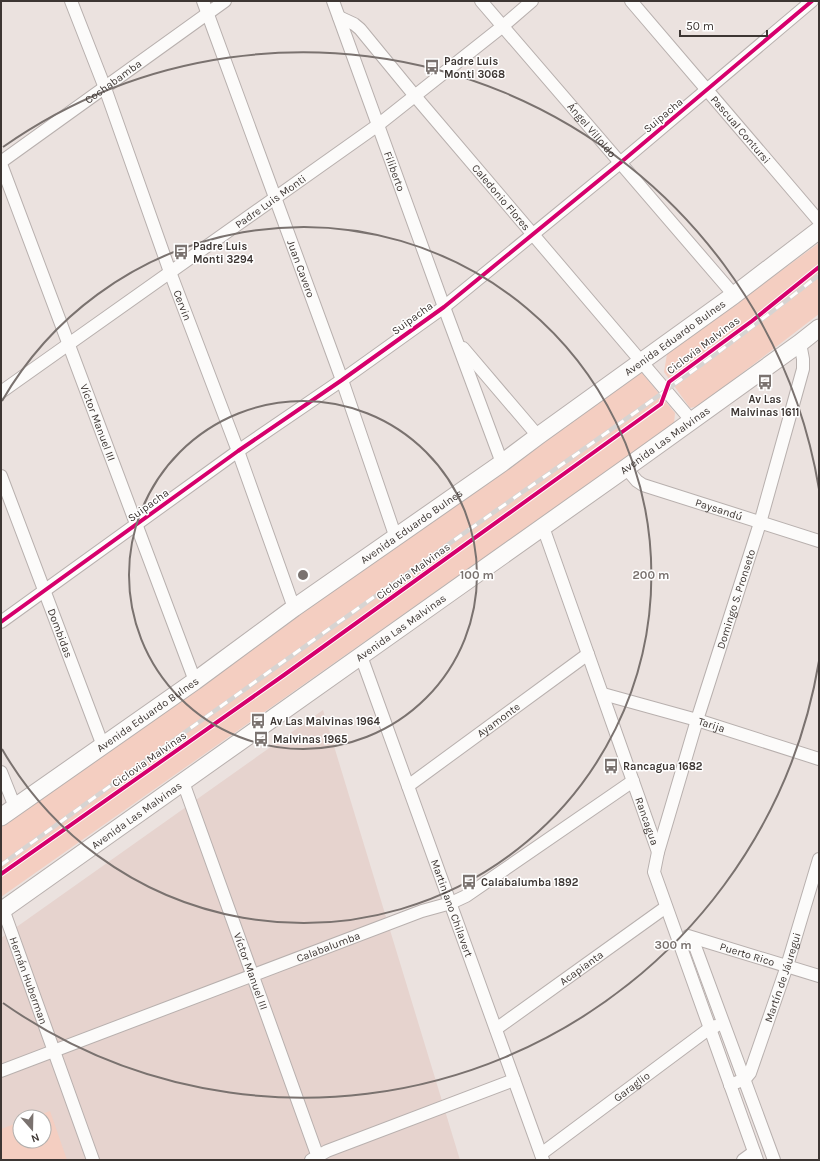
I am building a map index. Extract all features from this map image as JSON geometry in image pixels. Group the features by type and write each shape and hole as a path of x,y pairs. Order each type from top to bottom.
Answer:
{"main road":[{"name":"Avenida Eduardo Bulnes","path":"8,812 195,681 294,608 396,538 734,296 819,230"},
{"name":"Avenida Las Malvinas","path":"2,910 626,468 691,420 800,344 819,328"}],"street":[{"name":"Cervin","path":"71,1 105,88 170,272 238,451 294,608"},
{"name":"Juan Cavero","path":"203,1 342,380 396,538"},
{"name":"Cochabamba","path":"1,163 225,1"},
{"name":"Filiberto","path":"333,1 502,462"},
{"name":"Ángel Villoldo","path":"481,1 734,296"},
{"name":"Padre Luis Monti","path":"1,392 378,125 532,1"},
{"name":"Pascual Contursi","path":"631,1 819,221"},
{"name":"Suipacha","path":"1,622 238,451 342,380 444,307 620,163 812,1"},
{"name":"Caledonio Flores","path":"339,17 354,24 360,29 415,96 691,420"},
{"name":"Víctor Manuel III","path":"1,163 195,681"},
{"name":"Filiberto","path":"458,342 538,436"},
{"name":"Domingo S. Pronseto","path":"658,852 696,720 760,523 803,369 800,344"},
{"name":"Paysandú","path":"626,468 637,481 643,485 819,541"},
{"name":"Dombidas","path":"1,476 103,746"},
{"name":"Rancagua","path":"543,527 658,852 654,872 756,1156"},
{"name":"Ayamonte","path":"408,786 588,654"},
{"name":"Martiniano Chilavert","path":"361,656 542,1157"},
{"name":"Tarija","path":"603,694 696,720 819,759"},
{"path":"1,772 8,812"},
{"name":"Calabalumba","path":"1,1071 422,911 450,903 466,896 633,781"},
{"name":"Víctor Manuel III","path":"183,782 316,1159"},
{"name":"Martín de Jáuregui","path":"745,1079 750,1073 787,966 819,859"},
{"name":"Acapianta","path":"496,1029 666,907"},
{"name":"Hernán Huberman","path":"2,910 93,1160"},
{"name":"Puerto Rico","path":"676,933 819,976"},
{"path":"692,938 774,1160"},
{"name":"Garaglio","path":"542,1157 710,1028 723,1022"},
{"path":"730,1085 745,1079"},
{"path":"316,1159 327,1151 514,1080"},
{"path":"743,1160 756,1156"}],"shaded area":[{"path":"819,243 819,314 699,406 690,408 664,372 667,354"},
{"path":"642,373 675,413 674,424 1,897 1,820 630,377"},
{"path":"323,710 460,1160 1,1160 1,938"},
{"path":"52,1117 67,1160 1,1160 1,1129 12,1125 12,1149 52,1149"}],"railway":[{"path":"1,865 322,634 675,384 819,275"}],"cycle path":[{"path":"1,622 238,451 342,380 444,307 620,163 812,1"},
{"name":"Ciclovia Malvinas","path":"1,874 284,675 661,404 669,382 752,321 819,267"}],"place":[{"name":"Padre Luis Monti 3068","path":"432,67"},
{"name":"Padre Luis Monti 3294","path":"181,252"},
{"name":"Av Las Malvinas 1611","path":"765,382"},
{"name":"Av Las Malvinas 1964","path":"258,721"},
{"name":"Malvinas 1965","path":"261,739"},
{"name":"Rancagua 1682","path":"611,766"},
{"name":"Calabalumba 1892","path":"469,882"}]}
